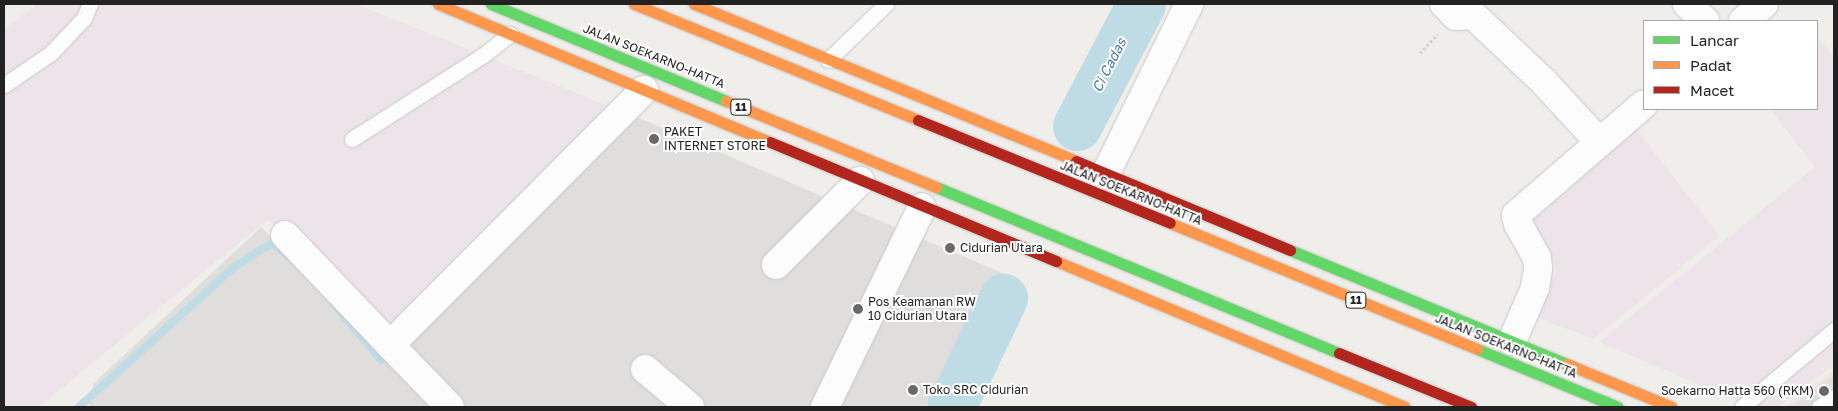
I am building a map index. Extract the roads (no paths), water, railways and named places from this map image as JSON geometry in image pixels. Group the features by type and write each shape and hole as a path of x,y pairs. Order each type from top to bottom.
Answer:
{"main road":[{"path":"438,4 1405,407"},
{"name":"JALAN SOEKARNO-HATTA","path":"492,4 1471,407"},
{"name":"JALAN SOEKARNO-HATTA","path":"634,4 1023,163 1098,179 1512,341 1672,407"},
{"name":"JALAN SOEKARNO-HATTA","path":"694,4 1030,144 1098,179 1618,407"},
{"path":"1350,400 1353,386"}],"street":[{"path":"1098,179 1189,4"},
{"path":"1444,4 1456,16 1472,15 1543,81 1600,142"},
{"path":"1688,4 1704,20"},
{"path":"1744,20 1764,4"},
{"path":"390,345 644,90"},
{"path":"1512,341 1535,288 1538,268 1537,258 1518,224 1516,215 1643,105"},
{"path":"776,264 860,181"},
{"path":"825,407 922,206"},
{"path":"286,235 450,407"},
{"path":"645,369 690,407"}],"lane":[{"path":"4,85 51,53 84,18 90,4"},
{"path":"828,60 886,4"},
{"path":"352,139 482,56 510,34"},
{"path":"1742,407 1834,330"},
{"path":"1819,407 1834,397"}],"waterway":[{"name":"Ci Cadas","path":"1077,126 1141,4"},
{"path":"79,407 235,266 272,243 289,257"},
{"name":"Ci Cadas","path":"951,407 1003,298"},
{"path":"333,303 381,360 389,352"}],"place":[{"name":"PAKET INTERNET STORE","path":"654,139"},
{"name":"Cidurian Utara","path":"950,248"},
{"name":"Pos Keamanan RW 10 Cidurian Utara","path":"858,309"},
{"name":"Toko SRC Cidurian","path":"913,390"},
{"name":"Soekarno Hatta 560 (RKM)","path":"1824,391"}]}
